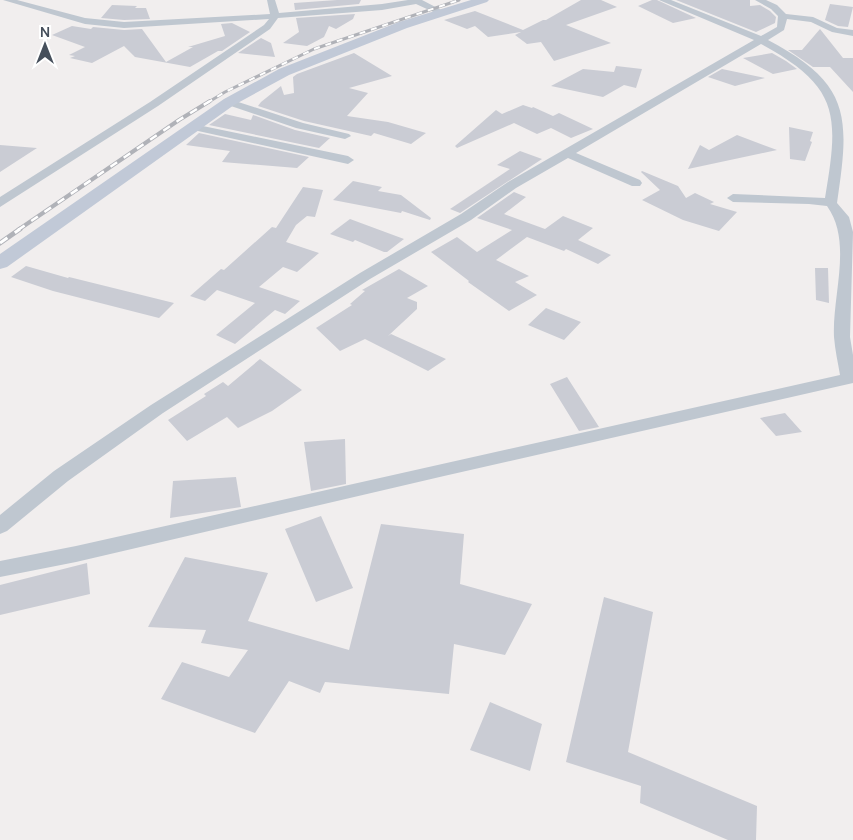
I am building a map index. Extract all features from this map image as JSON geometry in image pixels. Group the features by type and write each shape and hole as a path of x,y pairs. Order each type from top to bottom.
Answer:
{"street":[{"path":"7,0 85,21 124,25 276,16 382,7 417,1 443,13"},
{"path":"0,203 154,104 267,27 275,21 276,16 271,0"},
{"path":"0,263 229,102 284,72 403,26 483,0"},
{"path":"0,569 76,554 444,469 851,379 842,336 848,238 842,217 831,203 839,123 834,102 825,84 789,55 762,40 663,0"},
{"path":"760,0 774,7 783,16 813,20 835,30 853,33"},
{"path":"0,526 61,476 157,409 365,276 466,217 512,185 681,88 703,71 762,40 781,28 783,16"},
{"path":"229,102 300,126 345,136"},
{"path":"193,127 348,160"},
{"path":"569,154 636,183"},
{"path":"733,198 809,200 831,203"}],"building":[{"path":"361,0 359,4 295,10 294,3"},
{"path":"581,0 601,0 617,7 566,25 611,43 554,61 541,42 527,44 515,35 521,32 488,37 475,26 467,29 444,20 475,11 523,30 546,20"},
{"path":"652,0 657,0 696,18 673,23 638,6"},
{"path":"676,0 750,0 750,6 760,5 770,11 776,17 775,23 756,32"},
{"path":"830,4 853,7 848,27 838,26 825,20"},
{"path":"112,5 146,8 150,19 124,20 101,18"},
{"path":"355,14 353,19 336,29 329,26 324,37 307,46 283,43 299,32 296,18"},
{"path":"232,23 250,32 222,51 218,51 190,67 135,57 124,46 92,63 70,58 75,56 69,55 85,47 52,35 72,26 91,29 93,27 124,30 142,29 166,62 193,47 188,47 225,36 221,24"},
{"path":"820,29 843,58 853,58 853,92 830,67 813,67 788,50 802,50"},
{"path":"261,38 271,43 275,57 238,53"},
{"path":"354,53 392,76 349,88 368,93 347,116 388,122 426,133 411,144 374,133 371,136 304,121 258,106 281,86 284,95 294,93 293,77 297,74"},
{"path":"772,53 797,69 773,74 743,58"},
{"path":"616,66 642,69 636,88 624,85 603,97 551,86 583,69 614,72"},
{"path":"722,69 765,78 735,86 708,77"},
{"path":"523,105 533,107 553,116 559,113 593,129 571,138 551,128 537,134 514,123 457,148 455,146 496,110 502,114"},
{"path":"225,114 251,120 253,115 295,130 330,138 319,148 209,125"},
{"path":"789,127 813,132 810,141 812,142 805,161 790,159"},
{"path":"199,133 309,157 297,168 222,162 230,151 186,145"},
{"path":"737,135 777,150 688,169 700,145 709,150"},
{"path":"0,145 37,148 0,172"},
{"path":"520,151 542,159 460,213 450,209 510,169 497,165"},
{"path":"642,171 678,186 686,198 695,193 714,202 710,204 737,212 719,231 683,220 642,200 660,190"},
{"path":"353,181 382,187 378,191 401,195 431,218 430,220 402,211 401,213 333,200"},
{"path":"303,187 323,190 315,217 307,216 296,225 286,242 319,253 297,272 283,267 259,287 300,301 285,314 275,310 235,344 216,335 255,303 217,290 205,301 190,296 221,269 224,270 272,227 276,228"},
{"path":"514,192 526,197 504,214 545,229 563,216 593,228 578,240 611,255 598,264 566,249 564,251 527,237 496,260 529,276 515,282 537,295 509,311 468,282 431,252 457,237 477,252 512,230 477,218"},
{"path":"350,219 404,239 387,252 384,252 355,240 353,242 330,234"},
{"path":"26,266 174,303 159,318 53,291 11,277"},
{"path":"815,268 828,268 829,303 816,300"},
{"path":"399,269 428,286 407,298 417,302 417,309 388,336 391,334 446,359 428,371 365,339 340,351 316,328 352,305 350,304 365,291 362,290"},
{"path":"546,308 581,322 564,340 528,325"},
{"path":"260,359 302,390 272,411 238,428 227,417 187,441 168,420 206,396 204,394 223,382 228,386"},
{"path":"567,377 599,427 579,431 550,384"},
{"path":"785,413 802,432 776,436 760,418"},
{"path":"345,439 346,484 311,491 304,442"},
{"path":"236,477 241,507 170,518 173,481"},
{"path":"321,516 353,588 316,602 285,529"},
{"path":"381,524 464,534 460,584 532,604 505,655 454,644 449,694 325,682 320,693 289,681 255,733 161,699 182,662 229,677 248,650 201,643 206,630 148,627 185,557 268,573 248,621 349,650"},
{"path":"87,563 90,594 0,615 0,585"},
{"path":"604,597 653,612 628,752 757,806 756,840 728,840 640,803 641,786 566,762"},
{"path":"490,702 542,724 530,771 470,750"}],"railway":[{"path":"207,103 225,92 314,49 459,0"},
{"path":"18,230 179,120 210,101"},
{"path":"0,243 20,229"}]}
